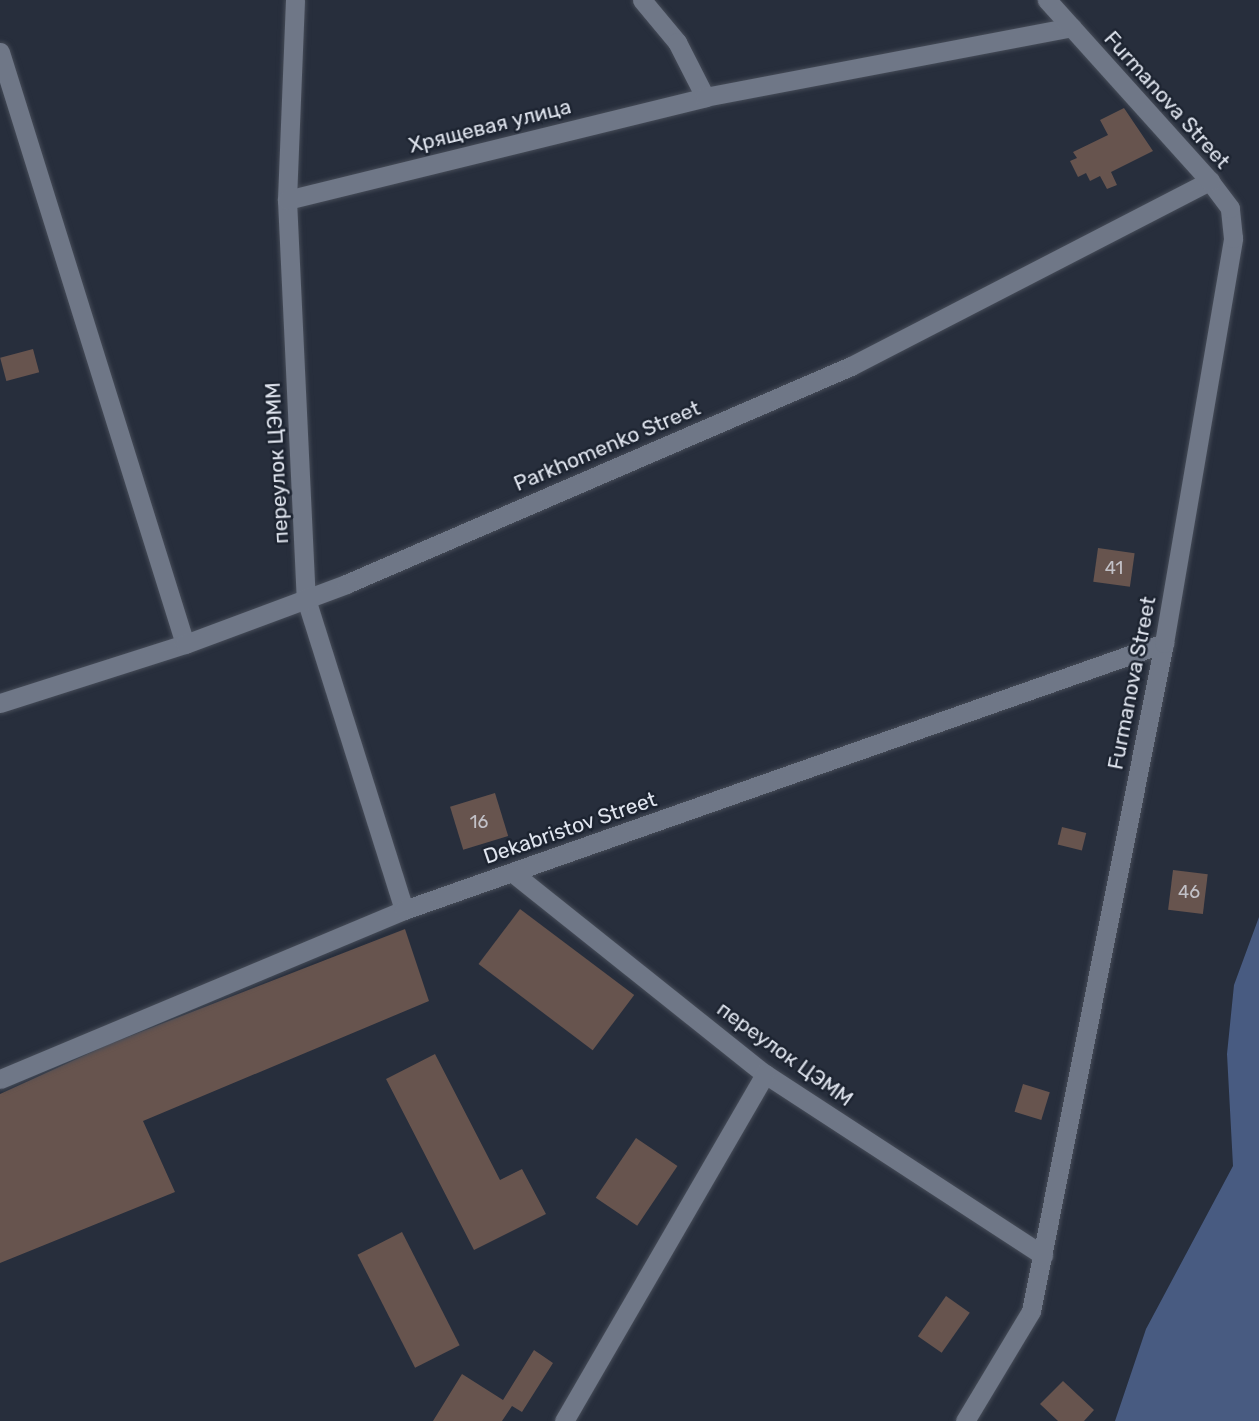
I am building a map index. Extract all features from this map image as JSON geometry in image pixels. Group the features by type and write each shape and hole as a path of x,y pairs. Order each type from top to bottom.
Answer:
{"street":[{"name":"переулок ЦЭММ","path":"295,0 286,200 306,599 404,910"},
{"path":"642,0 677,42 705,97"},
{"name":"Furmanova Street","path":"965,1421 1031,1311 1164,643 1233,238 1230,208 1210,181 1047,0"},
{"name":"Хрящевая улица","path":"286,200 705,97 1070,27"},
{"path":"0,52 185,644"},
{"name":"Parkhomenko Street","path":"0,703 185,644 306,599 850,366 1210,181"},
{"name":"Dekabristov Street","path":"0,1079 404,910 1164,643"},
{"name":"переулок ЦЭММ","path":"513,873 765,1074 1043,1255"},
{"path":"564,1421 765,1074"}],"shaded area":[{"path":"1259,917 1259,1421 1115,1421 1146,1329 1233,1166 1227,1054 1234,985"}],"building":[{"path":"1124,108 1153,151 1111,172 1117,185 1107,189 1100,176 1090,181 1086,173 1078,177 1070,161 1077,158 1073,152 1108,135 1100,120"},
{"path":"33,349 39,372 6,381 0,358"},
{"path":"1098,548 1135,553 1130,587 1093,582"},
{"path":"495,793 508,836 463,850 450,807"},
{"path":"1062,827 1086,833 1082,851 1058,844"},
{"path":"1173,870 1208,874 1203,914 1168,910"},
{"path":"520,909 634,995 593,1050 478,964"},
{"path":"405,929 429,1001 143,1121 175,1192 0,1263 0,1094 107,1045"},
{"path":"435,1054 500,1180 522,1169 546,1214 474,1250 386,1079"},
{"path":"1023,1084 1050,1092 1041,1120 1015,1112"},
{"path":"636,1138 677,1166 637,1226 596,1198"},
{"path":"402,1232 460,1345 415,1368 357,1255"},
{"path":"946,1296 970,1313 942,1353 918,1336"},
{"path":"534,1350 553,1363 522,1412 512,1406 502,1421 433,1421 462,1374 503,1400"},
{"path":"1063,1381 1094,1410 1084,1421 1058,1421 1040,1404"}]}
